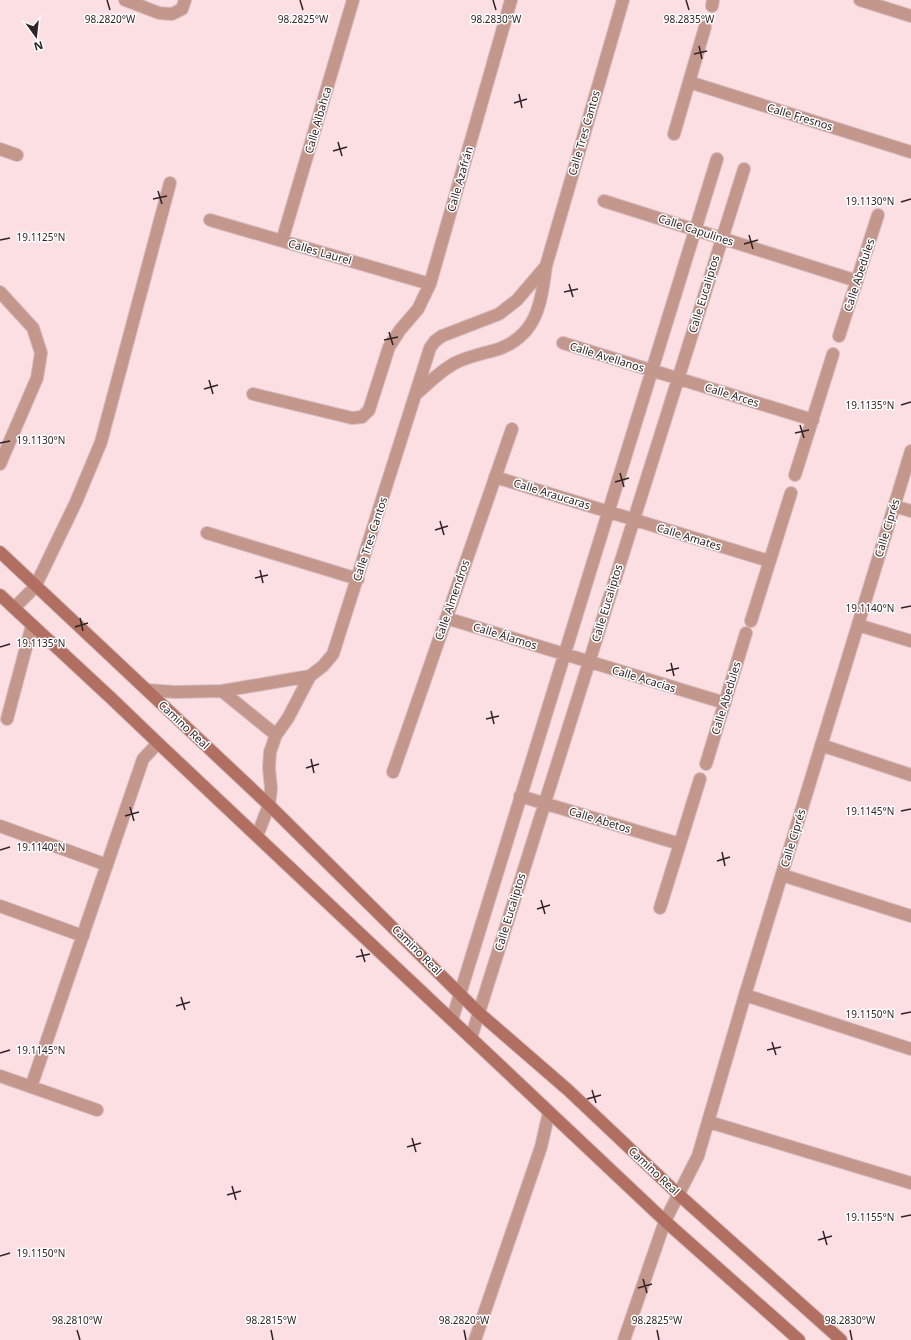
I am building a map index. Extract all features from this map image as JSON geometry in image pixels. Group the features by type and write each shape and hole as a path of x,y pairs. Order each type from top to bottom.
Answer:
{"street":[{"path":"125,0 159,13 172,14 182,9 185,0"},
{"name":"Calle Albahca","path":"282,241 353,0"},
{"name":"Calle Azafrán","path":"253,394 352,418 362,417 368,410 389,347 400,330 418,309 430,284 511,0"},
{"name":"Calle Tres Cantos","path":"416,394 447,368 458,361 500,348 519,337 534,322 542,300 546,266 623,0"},
{"path":"860,0 911,16"},
{"path":"674,134 705,27"},
{"name":"Calle Fresnos","path":"689,82 911,152"},
{"path":"0,149 17,154"},
{"path":"452,1020 717,159"},
{"name":"Calle Eucaliptos","path":"470,1038 744,169"},
{"path":"14,608 35,587 76,502 101,442 170,183"},
{"name":"Calle Capulines","path":"604,201 857,281"},
{"name":"Calle Abedules","path":"839,336 878,215"},
{"name":"Calles Laurel","path":"210,220 430,284"},
{"name":"Calle Tres Cantos","path":"257,836 269,805 271,789 268,768 270,752 276,735 288,718 310,676 323,666 333,654 430,348 435,341 442,336 499,314 517,300 546,266"},
{"path":"0,292 33,328 41,353 37,378 0,464"},
{"name":"Calle Avellanos","path":"563,343 651,370"},
{"path":"795,475 833,354"},
{"name":"Calle Arces","path":"651,370 813,420"},
{"name":"Calle Almendros","path":"393,772 512,428"},
{"name":"Calle Ciprés","path":"624,1340 665,1221 698,1156 709,1122 745,995 911,451"},
{"name":"Calle Araucaras","path":"495,477 608,512"},
{"path":"750,621 791,493"},
{"path":"894,506 911,511"},
{"name":"Calle Amates","path":"608,512 769,562"},
{"path":"207,533 358,579"},
{"name":"Camino Real","path":"0,552 35,587 269,805 460,992 478,1012 568,1090 678,1194 841,1340"},
{"path":"0,595 665,1221 799,1340"},
{"name":"Calle Álamos","path":"446,618 564,654"},
{"path":"7,719 32,625"},
{"path":"858,625 911,641"},
{"name":"Calle Abedules","path":"706,764 746,633"},
{"name":"Calle Acacias","path":"564,654 725,703"},
{"path":"147,690 175,692 222,691 310,676"},
{"path":"222,691 276,735"},
{"path":"31,1087 143,759 158,743"},
{"path":"821,745 911,775"},
{"path":"660,908 700,779"},
{"name":"Calle Abetos","path":"520,796 680,844"},
{"path":"0,826 107,865"},
{"path":"782,874 911,916"},
{"path":"0,906 83,936"},
{"path":"745,995 911,1049"},
{"path":"0,1076 97,1110"},
{"path":"475,1340 541,1147 550,1112"},
{"path":"709,1122 911,1183"}]}
